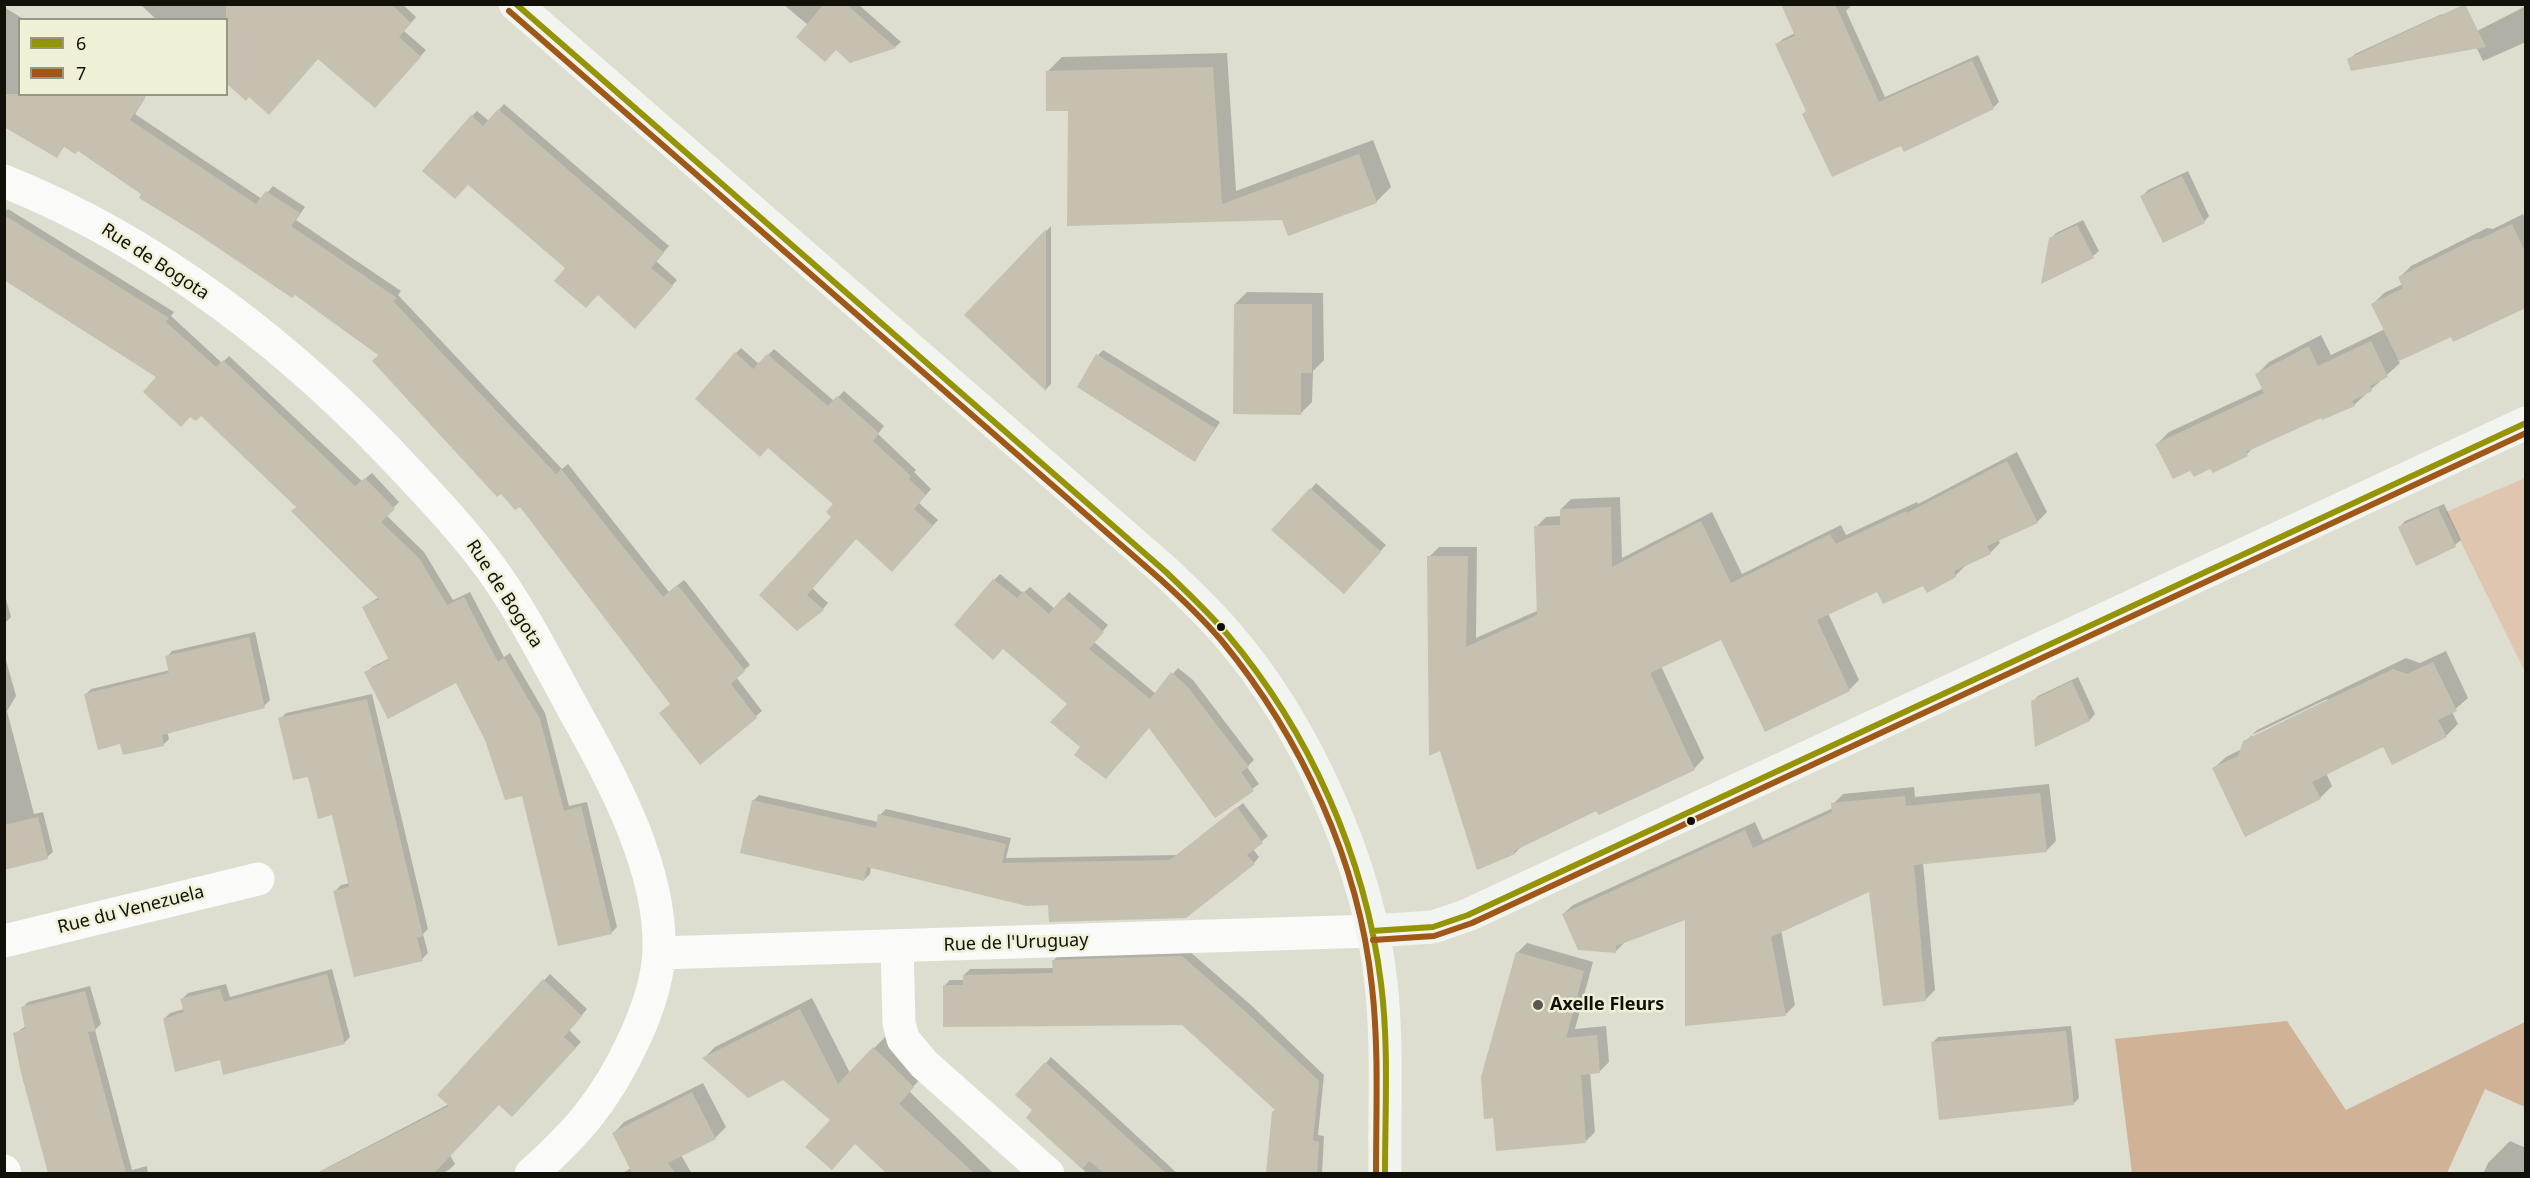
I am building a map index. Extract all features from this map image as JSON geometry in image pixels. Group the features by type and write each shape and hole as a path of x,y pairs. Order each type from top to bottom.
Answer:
{"main road":[{"path":"515,4 1166,572 1221,627 1277,702 1307,752 1340,827 1372,931 1385,1023 1385,1173"},
{"path":"1372,931 1433,927 1468,915 2526,423"}],"street":[{"name":"Rue de Bogota","path":"4,182 57,204 117,235 220,304 320,384 386,447 446,512 492,570 512,601 603,764 646,866 656,914 659,953 653,987 640,1025 615,1075 588,1116 555,1153 531,1173"},
{"name":"Rue du Venezuela","path":"4,941 258,879"},
{"name":"Rue de l'Uruguay","path":"659,953 1372,931"},
{"path":"897,946 898,1023 903,1039 924,1064 1048,1173"}],"shaded area":[{"path":"2525,478 2525,672 2446,512"},
{"path":"2287,1021 2346,1110 2525,1022 2525,1107 2485,1089 2447,1173 2132,1173 2115,1039"}],"building":[{"path":"226,4 391,4 411,23 399,37 421,57 375,108 318,59 269,115 249,97 246,101 228,85 228,18 226,18"},
{"path":"824,4 846,4 896,48 850,63 836,50 825,62 796,37"},
{"path":"1781,4 1835,4 1879,102 1972,60 1994,109 1904,152 1901,146 1832,177 1802,114 1806,111 1775,44 1795,36"},
{"path":"2465,4 2486,47 2351,71 2347,59"},
{"path":"1213,67 1222,204 1359,154 1377,203 1288,236 1282,220 1067,226 1068,111 1046,111 1046,71"},
{"path":"4,94 18,94 18,96 146,96 130,120 256,204 266,191 300,213 291,226 397,298 393,301 556,474 561,469 663,597 677,585 680,588 745,671 731,684 757,718 700,765 659,713 670,704 520,507 515,510 501,494 497,497 372,361 378,355 295,295 292,298 199,235 139,198 141,194 78,151 75,154 64,147 57,158 4,127"},
{"path":"498,109 664,253 651,268 673,286 635,329 598,295 586,308 554,281 565,268 468,185 455,199 422,171 471,115 483,126"},
{"path":"2182,176 2205,223 2163,243 2140,196"},
{"path":"4,215 169,318 166,322 216,367 223,360 355,486 365,478 395,509 381,522 419,558 447,605 464,597 498,662 504,658 540,719 564,811 581,806 612,934 558,946 522,796 505,800 485,740 456,683 388,719 364,672 389,660 362,607 379,599 291,511 296,507 201,416 196,421 190,417 181,427 143,392 156,377 4,280"},
{"path":"2512,224 2526,254 2526,308 2453,342 2451,337 2399,361 2371,304 2403,288 2398,277 2475,239 2480,239"},
{"path":"2077,225 2094,258 2041,284 2049,238"},
{"path":"1046,229 1046,391 964,315"},
{"path":"1234,304 1312,304 1312,373 1301,373 1301,415 1233,414"},
{"path":"2371,341 2388,377 2370,386 2372,391 2352,401 2355,406 2322,420 2321,418 2246,452 2248,456 2213,473 2210,469 2194,477 2190,471 2173,479 2155,444 2264,393 2255,374 2309,346 2318,366"},
{"path":"735,352 753,369 767,354 828,406 837,396 879,433 873,441 911,476 909,479 926,495 914,509 933,526 892,572 856,539 807,595 824,610 797,631 759,595 831,517 826,512 833,504 768,448 760,457 695,399"},
{"path":"1096,354 1215,428 1195,462 1077,387"},
{"path":"2007,461 2038,523 1987,546 1991,554 1954,571 1956,577 1927,593 1923,586 1883,604 1877,592 1817,620 1850,691 1765,732 1721,640 1650,673 1695,770 1599,815 1596,811 1514,851 1515,854 1477,870 1440,751 1429,756 1427,556 1468,556 1466,647 1537,615 1534,526 1560,525 1560,509 1611,507 1612,567 1701,521 1731,583 1830,534 1836,544 1906,511 1907,513"},
{"path":"1310,488 1381,552 1344,594 1271,530"},
{"path":"2438,508 2456,547 2416,566 2398,527"},
{"path":"993,579 1017,598 1023,591 1049,614 1063,597 1104,632 1089,649 1150,699 1171,672 1187,686 1249,767 1241,772 1254,791 1215,818 1149,728 1106,779 1074,755 1080,747 1050,722 1067,704 1003,649 993,660 954,625"},
{"path":"249,637 265,708 162,735 164,746 123,755 120,744 98,750 84,694 169,673 165,656"},
{"path":"2433,662 2457,711 2438,720 2447,737 2392,765 2383,747 2348,764 2312,782 2321,799 2245,837 2212,768 2238,756 2243,741 2321,703 2393,669 2407,674"},
{"path":"2072,681 2090,721 2035,747 2031,701"},
{"path":"367,699 423,936 417,938 423,961 354,977 333,891 349,887 332,815 318,819 308,777 293,780 278,718"},
{"path":"2040,793 2047,852 1914,865 1926,1001 1883,1006 1869,892 1771,937 1786,1016 1685,1026 1685,920 1616,946 1616,953 1578,950 1562,914 1745,830 1753,848 1832,812 1831,803 1905,796 1906,806"},
{"path":"752,800 876,828 878,814 1006,844 1002,863 1170,860 1237,807 1263,843 1247,855 1255,864 1186,918 1049,922 1048,905 1027,906 867,867 864,881 740,853"},
{"path":"38,817 48,859 4,870 4,825"},
{"path":"1516,952 1584,971 1566,1038 1597,1035 1600,1073 1581,1075 1586,1143 1496,1151 1493,1118 1484,1119 1481,1077"},
{"path":"1182,956 1319,1081 1313,1140 1319,1142 1317,1173 1266,1173 1272,1112 1275,1110 1182,1025 943,1027 943,985 963,985 963,975 1053,973 1052,960"},
{"path":"327,974 345,1044 223,1075 220,1060 175,1072 163,1019 184,1012 180,999 220,989 224,1002"},
{"path":"543,979 582,1016 564,1037 576,1048 512,1117 499,1105 434,1173 318,1173 449,1106 437,1095"},
{"path":"85,991 96,1031 88,1032 126,1173 48,1173 21,1073 13,1033 25,1029 21,1007"},
{"path":"800,1009 838,1084 873,1047 914,1087 899,1104 974,1173 886,1173 855,1144 832,1170 805,1147 830,1120 783,1080 748,1098 702,1058"},
{"path":"2066,1031 2074,1105 1939,1120 1931,1042"},
{"path":"1045,1062 1166,1173 1104,1173 1089,1161 1082,1169 1026,1118 1032,1110 1015,1095"},
{"path":"692,1092 716,1139 668,1163 675,1173 632,1173 612,1133"}],"transit line":[{"name":"6","path":"516,4 1166,572 1220,626 1257,672 1308,754 1329,797 1362,889 1381,983 1385,1030 1385,1174"},
{"name":"7","path":"509,11 1160,579 1214,632 1250,678 1277,717 1301,759 1340,847 1354,893 1365,940 1376,1034 1376,1174"},
{"name":"6","path":"1372,931 1433,927 1468,915 2526,423"},
{"name":"7","path":"1373,940 1434,936 1472,923 2526,433"}],"place":[{"name":"Axelle Fleurs","path":"1538,1005"}]}
